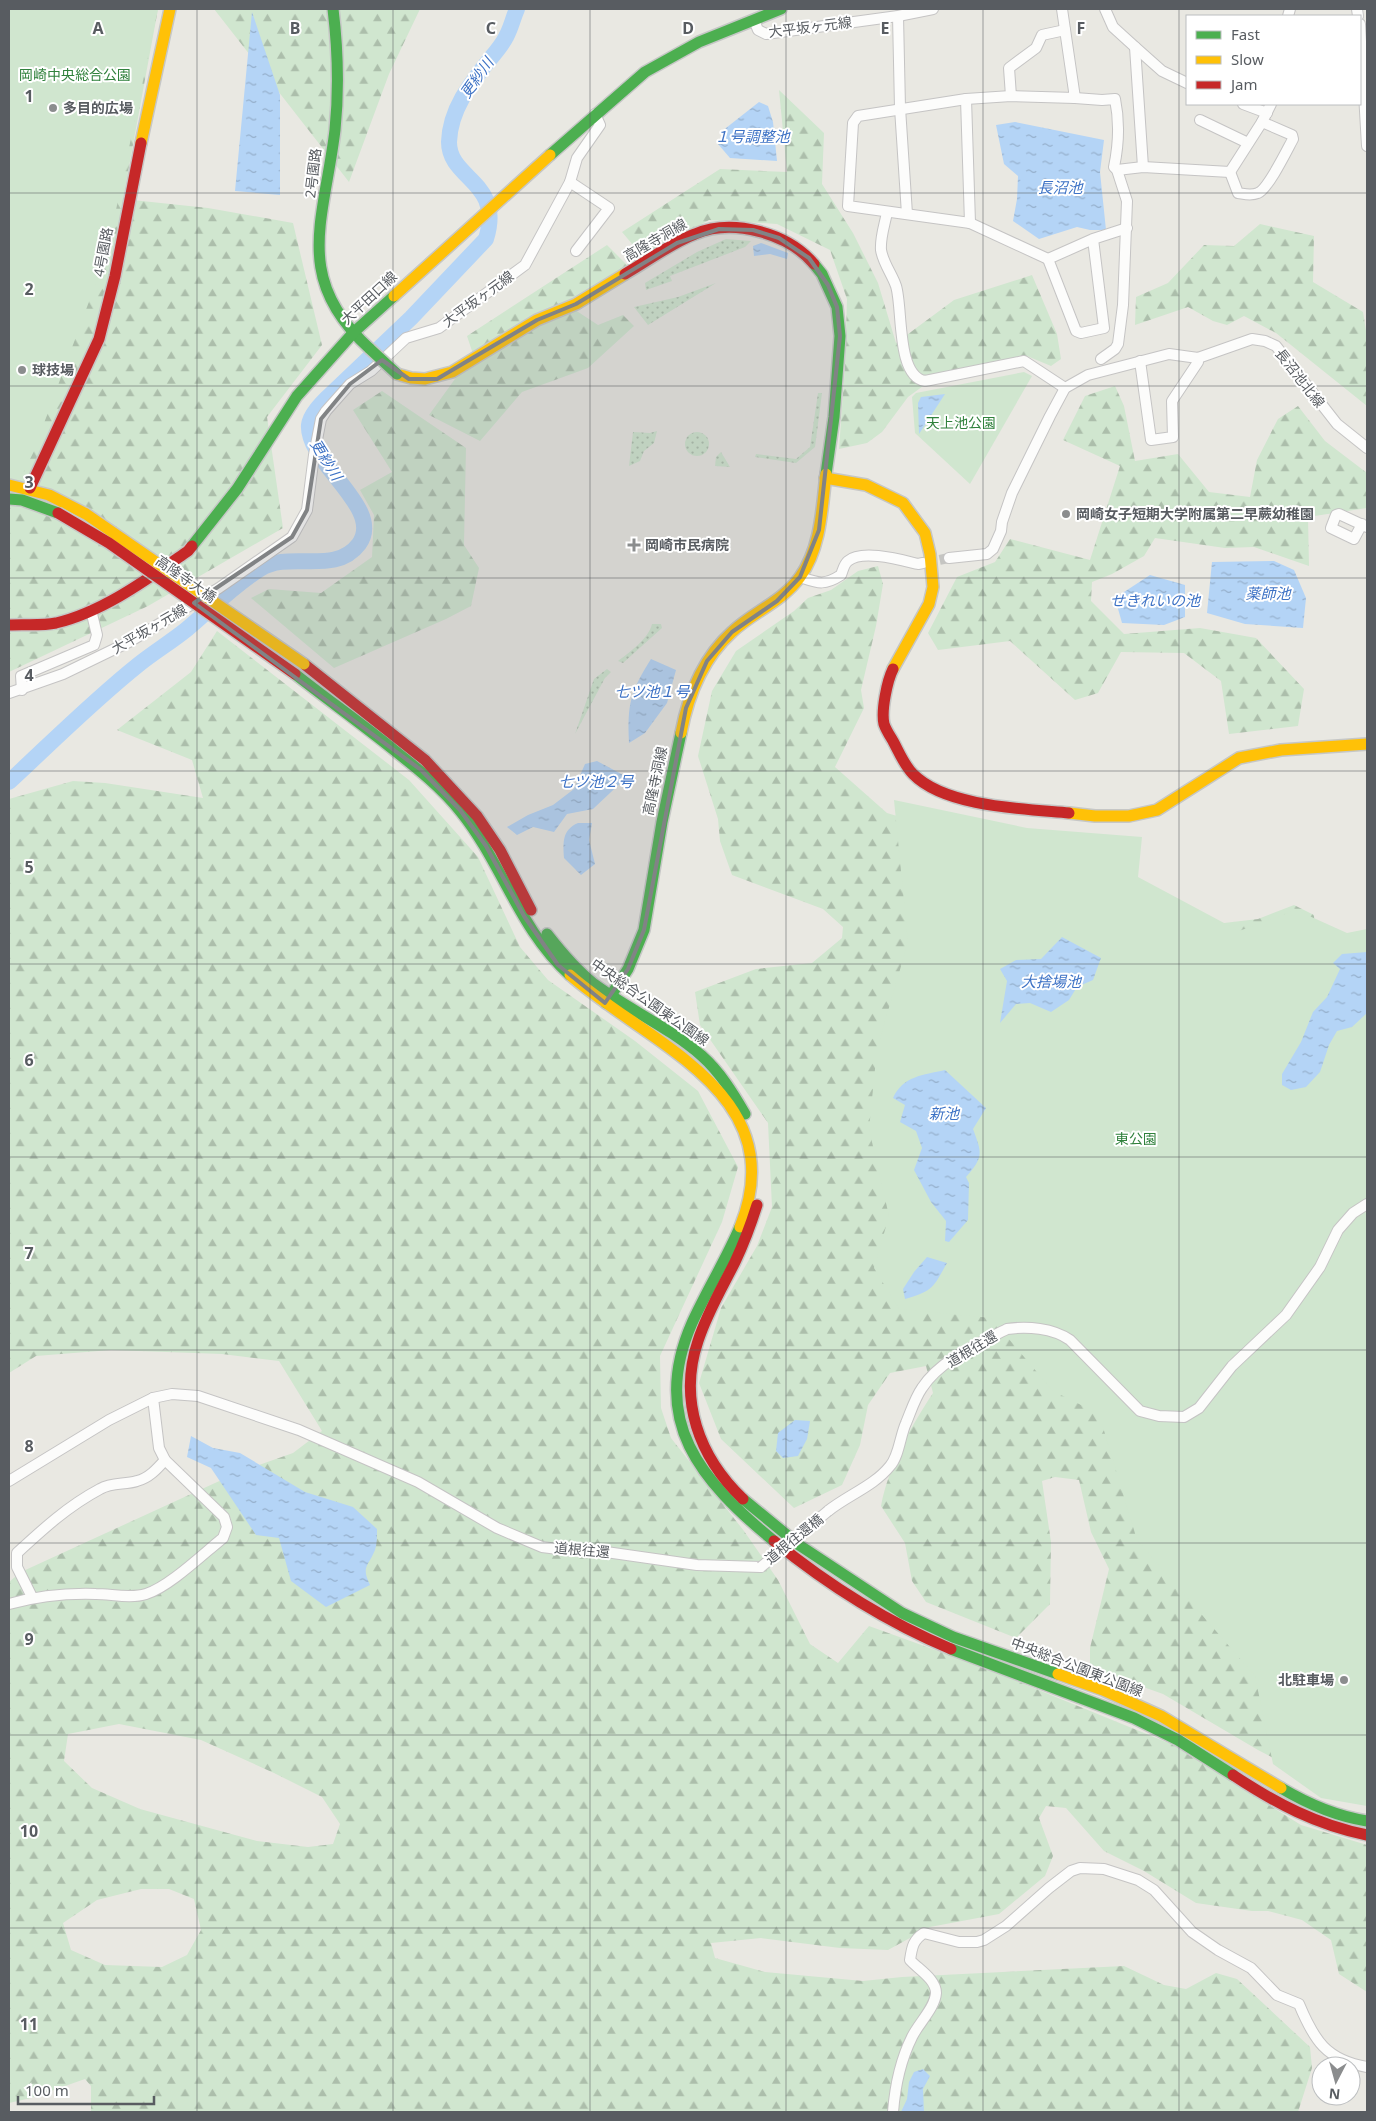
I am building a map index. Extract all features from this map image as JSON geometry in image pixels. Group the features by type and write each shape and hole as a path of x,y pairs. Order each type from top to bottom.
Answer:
{"street":[{"name":"4号園路","path":"30,488 99,339 170,9"},
{"name":"2号園路","path":"333,9 338,62 337,96 318,246 318,265 324,289 330,303 370,349 397,374"},
{"name":"大平田口線","path":"9,625 55,623 91,610 140,585 188,551 237,489 297,396 354,332 594,114 644,72 699,42 782,9"},
{"name":"大平坂ヶ元線","path":"754,20 758,30 766,34 898,16 933,9"},
{"path":"1062,9 1075,98"},
{"path":"1105,9 1113,27 1135,47 1162,71 1186,83"},
{"path":"898,16 900,108 907,214"},
{"path":"1011,96 1009,68 1036,48 1042,35 1065,30"},
{"path":"1361,41 1367,146"},
{"path":"1135,47 1144,167"},
{"path":"1094,240 1104,328 1081,333 1076,331 1048,259 970,223 848,206 853,123 858,116 966,99 1011,96 1114,99 1119,119 1119,141 1114,167 1118,170 1128,201 1127,228 1123,305 1118,344 1115,349 1101,359"},
{"path":"966,99 970,223"},
{"path":"1230,172 1238,192 1253,195 1260,193 1278,166 1292,139 1292,135 1266,113 1246,105"},
{"path":"1230,172 1266,113"},
{"name":"大平坂ヶ元線","path":"9,694 63,674 129,642 219,588 292,537 307,510 314,455 321,419 326,411 350,384 371,371 406,338 438,328 525,264 570,182 577,158 600,125 594,114"},
{"path":"1200,120 1248,144"},
{"path":"1118,170 1144,167 1230,172"},
{"path":"570,182 609,208 576,252"},
{"path":"887,212 881,242 882,252 896,286 906,363 915,377 925,382 1024,362 1065,388 1012,493 1002,522 1001,531 993,550 987,554 949,558"},
{"name":"高隆寺洞線","path":"397,374 409,379 437,378 452,372 537,320 576,304 676,243 696,233 736,227 779,238 794,246 809,258 822,274 837,307 840,336 834,417 819,530 811,555 800,577 777,601 732,632 707,661 686,708 662,822 644,930 638,950 608,999"},
{"path":"1048,259 1127,228"},
{"name":"長沼池北線","path":"1065,388 1088,376 1140,361 1174,354 1198,358 1252,339 1265,341 1276,346 1337,424 1367,448"},
{"path":"1140,361 1151,440 1174,438 1172,401 1198,362 1198,358"},
{"path":"825,478 866,484 903,503 925,533 930,554 933,587 929,604 892,671 885,698 884,724 902,759 913,774 930,786 948,795 997,806 1095,816 1129,816 1157,810 1239,758 1281,750 1367,744"},
{"path":"9,485 30,488"},
{"name":"高隆寺大橋","path":"30,488 61,500 86,514 304,664"},
{"name":"高隆寺大橋","path":"9,498 22,500 58,513 108,543 295,674 421,770 460,810 486,846 524,916 558,964 583,987 608,999"},
{"path":"800,577 819,583 830,582 842,575 845,563 850,559 876,555 923,563"},
{"path":"22,690 21,676 94,645 97,635 91,610"},
{"name":"中央総合公園東公園線","path":"304,664 367,712 425,760 477,816 500,850 533,914 544,930 581,972 608,999 668,1031 703,1057 724,1080 750,1124 757,1148 760,1168 758,1197 752,1226 704,1321 690,1368 689,1400 696,1431 710,1459 731,1486 757,1513 780,1531 856,1584 925,1625 994,1652 1091,1686 1160,1715 1212,1745 1295,1798 1352,1820 1367,1821"},
{"path":"608,999 697,1068 723,1096 735,1114 746,1137 751,1167 750,1188 745,1216 734,1242 691,1325 680,1353 676,1380 681,1422 688,1446 703,1470 720,1489 762,1531 839,1589 886,1618 936,1643 1112,1710 1162,1732 1216,1762 1290,1810 1329,1826 1367,1835"},
{"name":"道根往還","path":"828,1511 845,1498 877,1480 892,1464 905,1426 922,1388 930,1377 947,1363 1007,1329 1016,1327 1061,1334 1070,1340 1140,1411 1159,1416 1184,1417 1199,1408 1232,1366 1286,1316 1320,1267 1338,1230 1353,1213 1367,1204"},
{"name":"道根往還","path":"9,1481 109,1420 153,1398 172,1394 198,1396 299,1430 418,1482 497,1528 542,1547 574,1551 592,1550 697,1565 761,1567"},
{"path":"9,1604 32,1597 96,1594 143,1595 157,1590 223,1538 227,1527 224,1517 165,1460 159,1448 153,1398"},
{"path":"32,1597 17,1567 17,1553 65,1510 102,1488 137,1481 151,1475 165,1460"},
{"name":"道根往還橋","path":"761,1567 828,1511"},
{"path":"893,2112 895,2089 902,2060 936,1993 934,1984 910,1960 912,1946 917,1937 924,1933 959,1942 984,1940 1006,1926 1071,1871 1080,1868 1104,1869 1138,1880 1154,1890 1192,1932 1218,1950 1251,1968 1277,1994 1299,2004 1310,2030 1334,2057 1355,2065 1367,2067"}],"highlighted area":[{"path":"719,229 753,230 779,238 809,258 828,285 837,307 840,336 819,530 800,577 777,601 732,632 707,661 686,708 644,930 628,969 605,1003 558,965 524,916 486,846 460,810 421,770 194,603 292,537 307,510 321,419 350,384 382,360 409,379 437,379 537,320 576,304 677,243"}],"green space":[{"name":"岡崎中央総合公園","path":"9,9 158,9 107,253 33,453 20,479 9,479"},
{"path":"128,9 158,9 123,199 208,208 293,223 322,345 267,417 283,528 148,606 9,672 9,394"},
{"path":"214,9 420,9 389,74 349,182"},
{"path":"779,90 824,133 822,184 853,233 878,283 896,343 954,300 1032,275 1057,334 1061,359 1051,366 1027,356 941,373 908,397 882,432 867,443 839,449 845,366 847,299 830,250 777,224 709,220 643,257 622,232 720,169 787,172"},
{"path":"1260,224 1314,236 1313,282 1363,312 1367,337 1367,406 1276,333 1244,316 1227,325 1213,321 1188,307 1135,325 1136,297 1168,283 1204,245 1234,246"},
{"path":"726,239 751,241 745,247 670,276 672,281 646,290 645,283 697,252"},
{"path":"607,245 629,267 569,306 598,325 623,315 634,326 588,368 522,392 480,441 429,415 473,354 467,336"},
{"path":"716,283 648,325 634,307 678,297"},
{"name":"天上池公園","path":"1024,372 1032,376 970,484 915,433 912,397 916,393"},
{"path":"1115,386 1124,406 1135,461 1178,454 1209,492 1250,497 1257,460 1278,419 1298,406 1325,441 1367,473 1367,508 1308,517 1309,566 1254,547 1225,548 1155,538 1144,556 1112,574 1092,582 1091,601 1124,634 1200,628 1256,638 1304,689 1298,726 1229,734 1221,681 1184,653 1121,652 1098,693 1075,700 1010,641 938,650 928,633 957,577 995,562 1010,539 1090,560 1120,466 1063,440 1085,396"},
{"path":"382,391 466,448 464,545 479,568 471,606 446,619 334,668 251,598 269,589 321,593 372,557 374,515 360,490 392,472 353,410"},
{"path":"818,393 822,393 815,447 796,463 755,457 756,454 796,459 810,447"},
{"path":"657,431 654,443 644,451 640,461 629,466 633,432 650,433"},
{"path":"697,432 706,435 709,444 706,453 697,456 688,453 685,444 688,435"},
{"path":"721,452 730,467 715,466 716,457"},
{"path":"878,566 883,584 876,626 861,690 864,708 835,767 887,813 1131,886 1207,925 1258,919 1294,905 1314,915 1317,976 1367,1021 1315,1780 1258,1750 1163,1694 1090,1668 1090,1648 1109,1569 1091,1532 1079,1480 1055,1477 1042,1481 1051,1542 1050,1604 1016,1638 926,1602 912,1581 905,1543 881,1506 889,1476 901,1447 933,1393 926,1366 890,1373 868,1405 860,1445 842,1485 794,1508 721,1439 699,1383 721,1308 757,1246 772,1207 768,1123 700,1025 695,992 756,969 812,963 842,938 843,927 823,909 732,875 720,841 718,819 698,756 712,691 736,651 794,611 808,598 831,590 858,571"},
{"path":"652,624 661,624 662,628 623,663 618,661 643,639"},
{"path":"217,631 409,780 478,857 520,947 548,980 635,1041 698,1091 738,1167 722,1222 660,1356 661,1408 671,1438 744,1531 778,1580 810,1644 838,1663 869,1626 985,1668 1171,1744 1301,1825 1367,1845 1367,1992 1339,1974 1331,1940 1302,1920 1268,1911 1252,1911 1196,1903 1144,1871 1104,1851 1066,1808 1046,1806 1039,1818 1053,1856 1045,1876 999,1914 930,1927 888,1950 840,1948 761,1938 711,1943 715,1958 765,1972 863,1981 902,1977 1124,1966 1164,1985 1186,1989 1216,1973 1237,1979 1310,2047 1311,2071 1298,2112 91,2112 91,2086 85,2079 31,2098 9,2103 9,1582 21,1572 239,1472 293,1453 322,1431 279,1361 222,1354 111,1350 36,1356 9,1373 9,799 73,781 105,783 203,798 192,760 117,730 191,672","holes":["119,1724 201,1740 322,1797 340,1824 333,1844 308,1847 257,1841 140,1809 92,1788 64,1761 68,1734","141,1889 169,1889 194,1899 201,1930 187,1955 162,1967 105,1965 71,1950 63,1923 97,1900"]},
{"path":"607,669 611,672 605,678 575,734 594,679"},
{"name":"東公園","path":"894,800 1027,828 1142,837 1138,877 1239,931 1296,910 1347,933 1367,929 1367,1806 1321,1798 1273,1764 1255,1676 1137,1540 1099,1414 1053,1391 991,1318 899,1309 874,1268 889,1216 869,1129 877,1049 908,942"}],"water":[{"path":"252,12 280,95 280,195 235,191"},
{"name":"１号調整池","path":"759,102 768,106 773,122 777,161 730,158 718,144 726,128"},
{"name":"長沼池","path":"1015,122 1104,140 1100,172 1106,230 1090,230 1077,227 1039,239 1013,221 1017,199 1018,176 1004,164 996,125"},
{"path":"761,243 788,253 787,259 770,254 754,256 753,246"},
{"path":"945,394 919,434 918,403 921,397"},
{"name":"薬師池","path":"1274,561 1294,570 1306,598 1303,628 1245,624 1207,613 1212,562"},
{"name":"せきれいの池","path":"1150,575 1185,585 1185,617 1164,625 1122,623 1115,598"},
{"name":"七ツ池１号","path":"651,659 676,670 667,703 645,733 629,743 631,699 638,681"},
{"name":"七ツ池２号","path":"597,761 627,777 593,809 567,814 554,832 533,827 517,835 507,827 528,815 553,805 574,789 585,764"},
{"path":"578,823 592,823 589,840 595,864 581,875 564,858 566,833"},
{"name":"大捨場池","path":"1062,937 1101,958 1093,980 1077,987 1069,1000 1051,1012 1030,1003 1016,1004 1000,1023 1007,981 1000,969 1016,960 1041,959"},
{"path":"1367,952 1367,1013 1352,1027 1337,1031 1329,1045 1320,1072 1306,1087 1291,1090 1282,1085 1282,1074 1301,1042 1313,1012 1327,997 1340,969 1333,963 1342,954"},
{"name":"新池","path":"945,1070 986,1108 973,1129 980,1154 976,1164 966,1177 969,1183 968,1220 949,1242 945,1241 946,1221 931,1202 914,1170 922,1148 916,1131 900,1122 905,1105 893,1098 902,1085 908,1081 922,1075"},
{"path":"927,1257 947,1263 935,1283 927,1291 905,1299 903,1289"},
{"path":"795,1420 810,1421 807,1439 798,1456 783,1458 776,1451 778,1433"},
{"path":"191,1436 213,1448 240,1453 305,1492 353,1507 377,1529 376,1548 366,1567 367,1579 370,1585 326,1607 291,1581 279,1538 256,1535 211,1468 187,1457"},
{"path":"923,2069 930,2076 923,2089 924,2112 901,2112 907,2099 909,2082 914,2072"}],"waterway":[{"name":"更紗川","path":"9,782 121,679 187,629 231,590 260,569 272,564 285,562 338,559 349,553 359,544 364,530 362,516 354,501 319,455 311,440 309,425 311,417 325,400 411,318 486,239 490,220 488,205 482,193 457,165 451,155 450,130 453,118 463,97 503,43 517,9"}],"tunnel":[{"path":"925,563 949,558"}],"traffic: fast":[{"path":"333,9 337,55 337,100 335,130 321,221 319,247 322,272 330,298 346,323 370,349"},
{"path":"550,155 645,72 699,42 781,9"},
{"path":"814,264 822,274 837,307 840,336 834,417 826,474"},
{"path":"192,546 237,489 297,396 354,332 394,296"},
{"path":"370,349 397,374"},
{"path":"9,499 22,500 58,513"},
{"path":"295,674 412,764 454,803 488,853 524,918 553,957 570,975"},
{"path":"606,1003 628,969 644,930 662,822 681,733"},
{"path":"547,934 581,973 594,984 663,1027 702,1056 726,1083 745,1114"},
{"path":"740,1227 692,1323 680,1358 676,1390 680,1419 690,1446 705,1471 724,1495 774,1541"},
{"path":"743,1499 799,1545 902,1613 953,1637 1058,1674"},
{"path":"951,1649 1134,1718 1178,1740 1233,1775"},
{"path":"1281,1788 1322,1809 1367,1821"}],"traffic: slow":[{"path":"141,143 170,9"},
{"path":"394,296 550,155"},
{"path":"397,374 425,379 452,372 537,320 576,304 625,274"},
{"path":"681,733 688,705 698,678 722,642 740,625 793,586 807,566 816,541 822,514 826,474"},
{"path":"825,478 866,485 903,503 925,533 930,554 933,587 929,604 893,669"},
{"path":"9,485 49,495 86,514"},
{"path":"86,514 304,664"},
{"path":"1069,813 1095,816 1129,816 1157,810 1239,758 1281,750 1367,744"},
{"path":"570,975 672,1050 704,1077 731,1107 747,1141 751,1181 740,1227"},
{"path":"1058,1674 1103,1690 1161,1716 1281,1788"}],"traffic: jam":[{"path":"30,488 99,339 115,276 141,143"},
{"path":"625,274 686,238 710,229 726,228 759,231 775,237 790,244 814,264"},
{"path":"58,513 109,543 295,674"},
{"path":"9,625 56,623 91,611 141,583 188,551 192,546"},
{"path":"304,664 425,760 477,816 500,850 531,910"},
{"path":"893,669 885,696 884,724 904,763 913,774 927,785 965,800 1009,808 1069,813"},
{"path":"743,1499 728,1483 704,1446 696,1426 690,1385 692,1363 698,1341 710,1311 738,1255 757,1205"},
{"path":"774,1541 815,1573 881,1615 951,1649"},
{"path":"1233,1775 1297,1812 1349,1831 1367,1835"}],"place":[{"name":"多目的広場","path":"53,108"},
{"name":"球技場","path":"22,370"},
{"name":"岡崎女子短期大学附属第二早蕨幼稚園","path":"1066,514"},
{"name":"岡崎市民病院","path":"634,545"},
{"name":"北駐車場","path":"1344,1680"}]}
